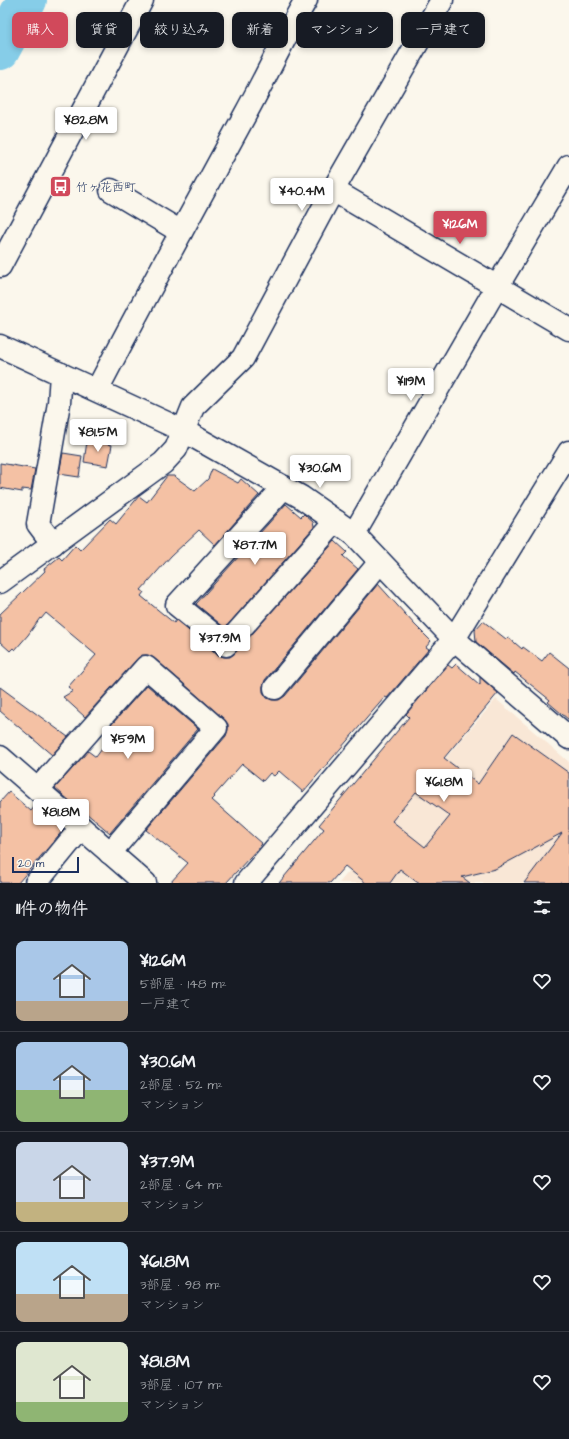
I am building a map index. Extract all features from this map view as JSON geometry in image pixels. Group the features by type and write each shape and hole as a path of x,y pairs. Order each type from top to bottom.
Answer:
{"street":[{"path":"0,266 142,0"},
{"path":"96,390 258,92 306,0"},
{"path":"0,582 163,463 176,449 193,407 243,358 333,190 442,0"},
{"path":"354,534 497,286 569,166"},
{"path":"111,190 181,232"},
{"path":"333,190 569,329"},
{"path":"0,346 184,431 284,486 336,521 354,534 454,640 569,738"},
{"path":"53,544 38,524 59,403 60,374"},
{"path":"246,883 454,640 569,452"},
{"path":"284,486 177,605 226,645 336,521"},
{"path":"275,688 380,562"},
{"path":"38,789 146,667 216,728 110,852"},
{"path":"4,767 38,789 145,883"},
{"path":"36,883 81,828"}],"shaded area":[{"path":"496,699 569,762 569,883 339,883"}],"building":[{"path":"87,441 112,445 108,466 84,462"},
{"path":"63,453 82,456 79,477 59,474"},
{"path":"0,463 35,469 31,490 22,489 22,492 0,488"},
{"path":"212,469 238,483 241,479 259,495 215,545 199,530 171,556 141,590 144,592 141,596 174,623 176,620 218,655 230,657 235,653 335,541 347,552 343,556 358,569 265,680 263,692 267,698 279,700 285,696 378,584 431,641 426,647 429,649 387,698 385,697 303,792 279,771 274,776 270,773 263,781 242,764 212,800 262,844 226,883 170,883 188,863 146,830 226,736 228,724 154,658 148,655 142,655 137,659 85,717 63,697 73,691 68,687 96,655 46,613 41,619 40,618 15,650 13,648 10,651 0,642 0,614 45,571 44,569 59,557 62,560 75,545 80,550 110,519 116,524 139,496 147,502 167,476 174,476 195,491 208,479"},
{"path":"286,504 301,517 304,514 313,522 314,527 225,628 196,604"},
{"path":"483,621 506,639 508,637 522,649 523,647 542,661 549,652 569,668 569,720 548,702 550,700 515,672 514,674 476,642 475,630"},
{"path":"456,664 480,685 480,677 498,693 444,758 478,784 513,733 569,773 569,883 524,883 562,833 495,869 462,877 470,883 418,883 400,869 390,883 366,883 345,866 330,883 279,883 324,829 319,825 409,717 406,714 448,665 452,668","holes":["416,792 450,816 425,847 392,821"]},
{"path":"147,685 198,729 110,833 55,788 88,751 96,757 110,738 104,733"},
{"path":"0,687 68,737 52,755 0,711"},
{"path":"9,792 31,811 36,805 64,829 18,883 0,883 0,802"}],"waterway":[{"path":"0,50 27,0"}],"place":[{"name":"竹ヶ花西町","path":"61,187"}]}
